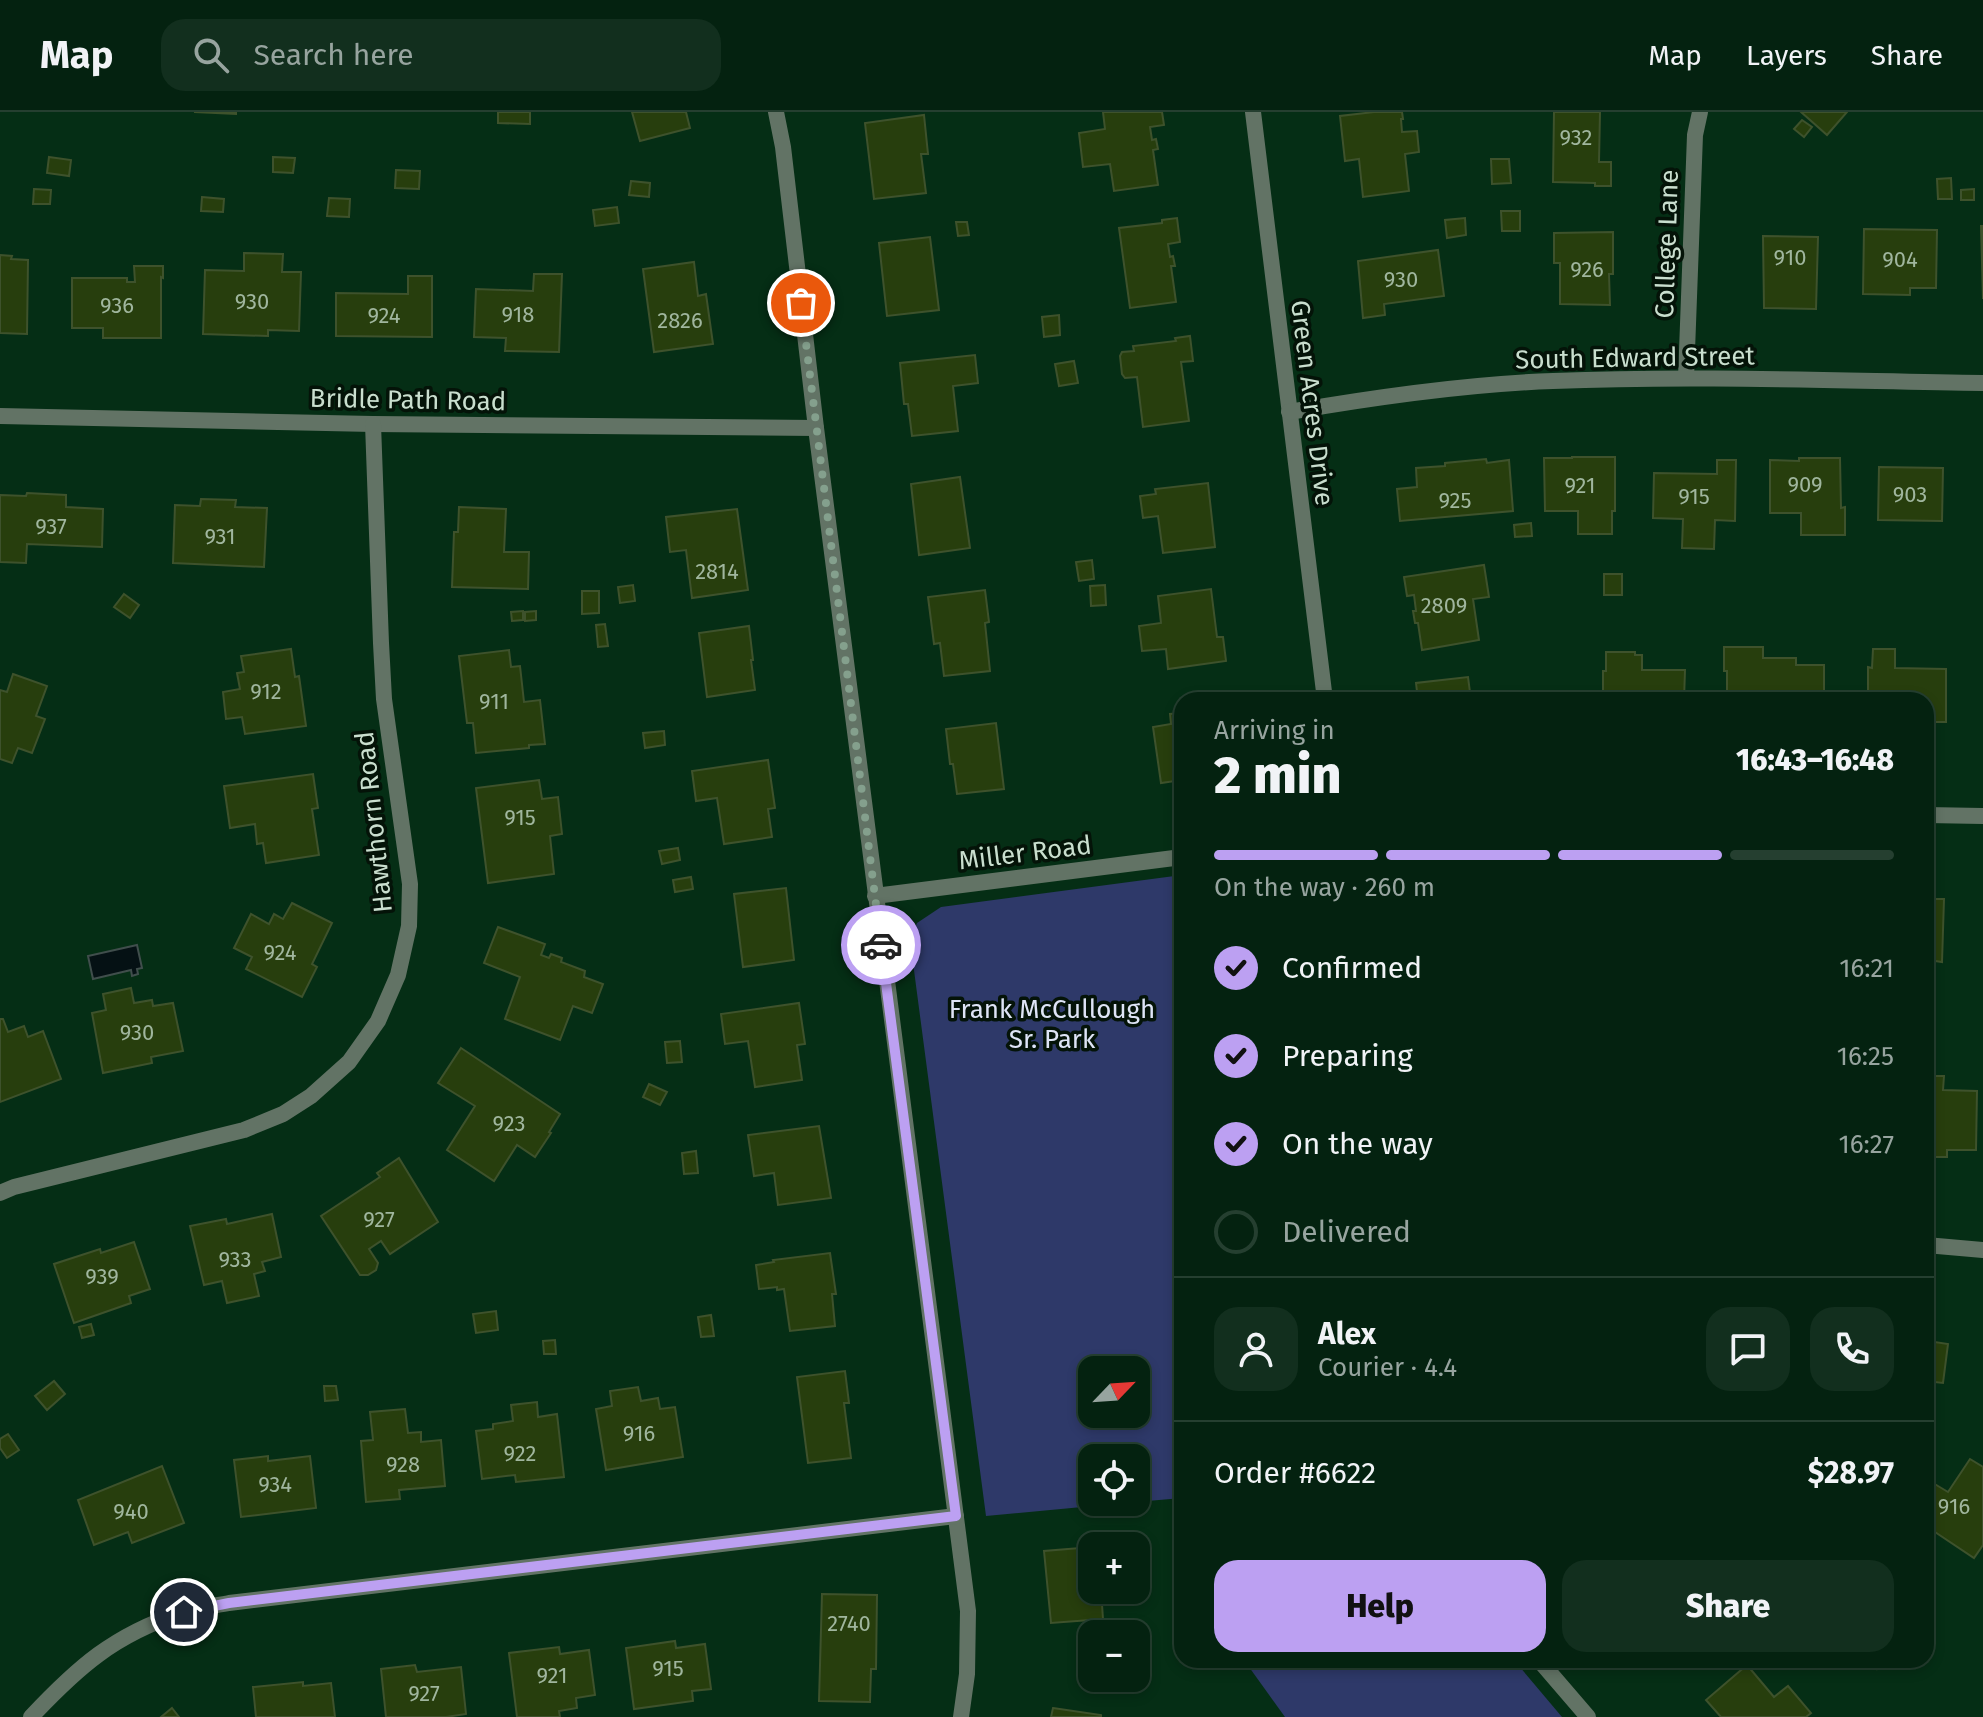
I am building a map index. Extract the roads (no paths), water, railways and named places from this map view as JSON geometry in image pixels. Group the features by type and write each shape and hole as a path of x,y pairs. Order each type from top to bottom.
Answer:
{"street":[{"path":"776,112 783,147 875,896 968,1611 967,1674 961,1717"},
{"name":"Green Acres Drive","path":"1253,112 1324,692"},
{"name":"College Lane","path":"1686,378 1695,135 1700,112"},
{"name":"South Edward Street","path":"1289,412 1486,385 1553,381 1686,378 1983,383"},
{"name":"Bridle Path Road","path":"0,416 373,424 816,428"},
{"name":"Hawthorn Road","path":"0,1193 244,1130 283,1114 311,1096 349,1062 378,1021 398,975 409,926 410,884 384,699 373,424"},
{"path":"1934,815 1983,816"},
{"name":"Miller Road","path":"875,896 1174,858"},
{"path":"1934,1246 1983,1250"},
{"path":"31,1717 65,1681 100,1651 141,1628 184,1612 229,1603 956,1516"},
{"path":"1546,1668 1588,1717"}],"park label":[{"name":"Frank McCullough Sr. Park","path":"1052,1024"}]}
